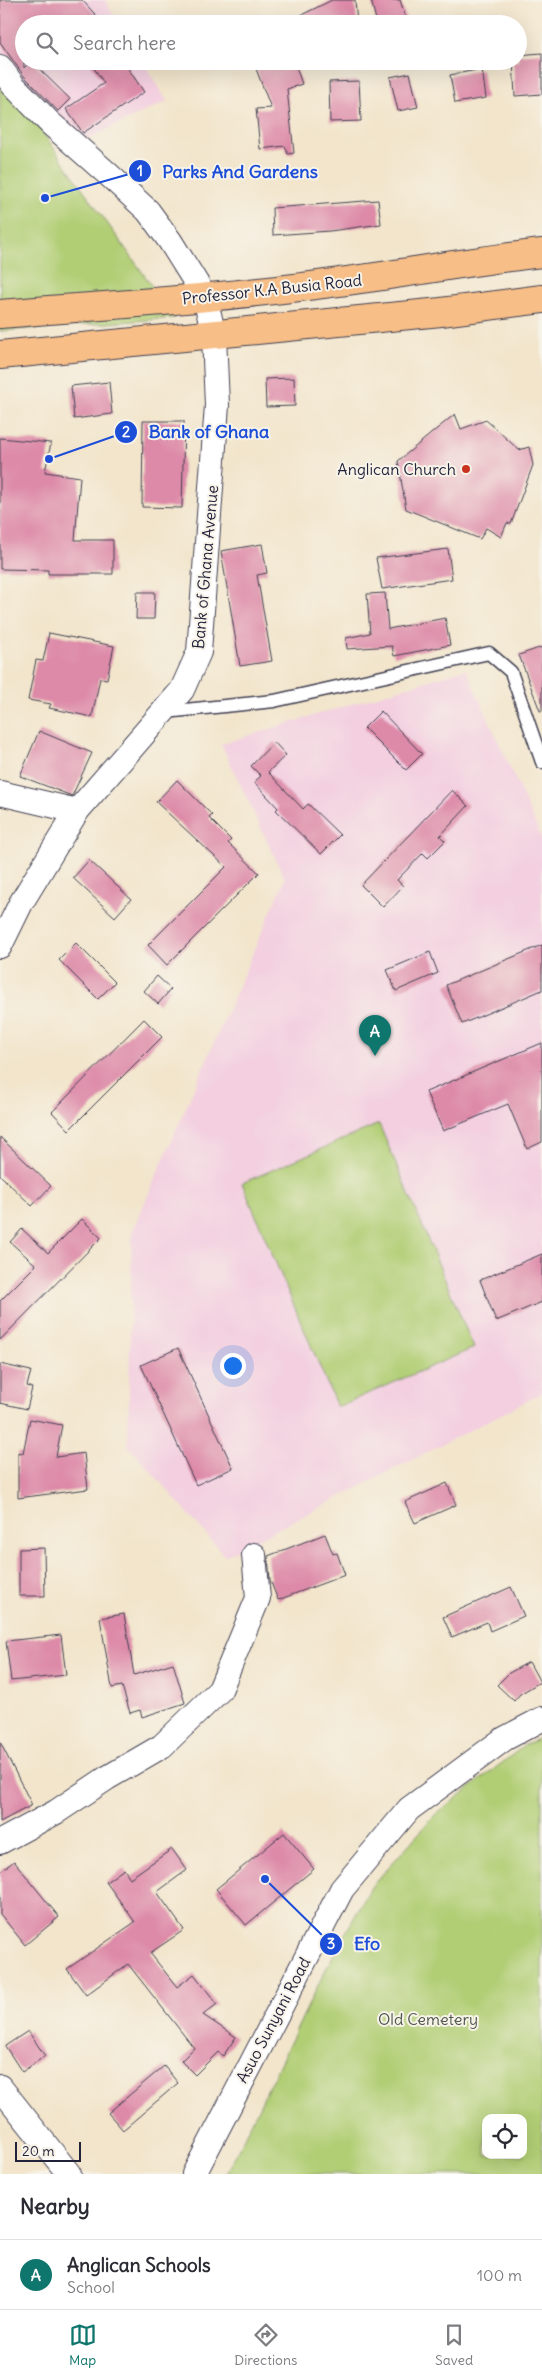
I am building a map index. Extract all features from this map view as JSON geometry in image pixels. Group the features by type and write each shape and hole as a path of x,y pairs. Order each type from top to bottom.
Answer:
{"main road":[{"name":"Professor K.A Busia Road","path":"0,314 205,297 332,283 478,260 542,253"},
{"path":"0,355 214,336 441,312 542,299"}],"street":[{"name":"Bank of Ghana Avenue","path":"0,67 13,86 50,123 148,211 170,240 205,297 214,336 216,405 215,448 199,652 182,690 165,712 76,811 21,903 0,946"},
{"path":"0,792 76,811"},
{"path":"0,1842 56,1812 107,1778 162,1746 220,1690 258,1598 254,1555"},
{"name":"Asuo Sunyani Road","path":"194,2174 342,1890 409,1809 504,1739 542,1719"},
{"path":"0,2087 69,2174"}],"lane":[{"path":"165,712 274,701 489,653 510,672 542,762"}],"shaded area":[{"path":"0,0 105,0 114,15 15,15 15,70 148,70 167,101 81,142 0,58"},
{"path":"466,669 542,839 542,1393 225,1556 128,1445 132,1232 285,879 221,744"}],"green space":[{"path":"0,73 3,77 175,318 0,331"},
{"path":"379,1124 474,1348 337,1407 242,1183"},
{"name":"Old Cemetery","path":"542,1737 542,2174 226,2174 328,1965 371,1887 435,1815 525,1745"}],"building":[{"path":"0,0 82,0 96,15 15,15 15,63 0,42"},
{"path":"332,0 355,0 356,15 301,15"},
{"path":"371,0 400,0 405,15 375,15"},
{"path":"542,53 542,94 515,96 514,70 527,70 527,54"},
{"path":"20,70 40,70 70,99 58,111"},
{"path":"95,70 129,70 144,92 83,133 66,109 104,83"},
{"path":"256,70 297,70 302,84 287,89 294,153 288,154 285,146 260,149 256,109 271,108"},
{"path":"482,70 486,98 455,103 450,75"},
{"path":"410,73 418,107 398,111 390,77"},
{"path":"359,81 361,121 330,122 329,82"},
{"path":"378,200 381,224 330,231 273,235 272,208"},
{"path":"294,378 295,406 266,407 265,379"},
{"path":"109,382 112,414 74,419 71,386"},
{"name":"Anglican Church","path":"455,414 461,429 486,420 519,450 529,447 533,465 511,524 507,523 501,537 486,528 480,539 406,509 398,461"},
{"path":"143,421 184,421 182,508 142,507"},
{"path":"0,438 51,443 45,472 80,477 75,540 113,540 113,574 48,574 48,570 0,569"},
{"path":"262,544 267,573 257,575 272,661 240,666 221,551"},
{"path":"448,549 452,579 382,589 376,558"},
{"path":"137,592 155,592 154,619 136,619"},
{"path":"385,593 388,629 445,618 450,645 394,656 392,646 347,649 346,638 370,633 367,594"},
{"path":"49,633 114,646 107,679 100,678 92,717 49,708 51,704 28,700 36,660 43,661"},
{"path":"542,647 542,711 540,711 519,655"},
{"path":"381,711 422,754 406,770 364,728"},
{"path":"39,731 92,753 72,796 20,776"},
{"path":"274,742 286,755 268,772 303,809 308,804 340,835 321,854 276,810 278,808 254,782 261,776 251,766"},
{"path":"177,780 212,815 209,818 231,840 228,843 259,873 167,965 148,945 226,867 156,802"},
{"path":"452,790 468,806 440,836 445,841 428,858 423,853 397,880 403,886 383,907 361,885"},
{"path":"89,860 131,899 115,917 73,878"},
{"path":"76,943 115,982 98,999 59,960"},
{"path":"542,945 542,990 462,1024 446,985"},
{"path":"430,952 438,973 396,991 387,970"},
{"path":"157,976 171,989 158,1004 144,991"},
{"path":"144,1019 162,1037 69,1130 52,1112"},
{"path":"542,1043 542,1142 527,1149 508,1104 443,1131 426,1092"},
{"path":"0,1137 51,1186 32,1206 0,1175"},
{"path":"82,1219 101,1238 0,1340 0,1301 36,1265 10,1242 22,1229 48,1253"},
{"path":"542,1254 542,1302 496,1321 480,1280"},
{"path":"178,1348 233,1468 196,1485 141,1365"},
{"path":"0,1364 31,1371 27,1386 32,1388 27,1409 0,1403"},
{"path":"30,1419 62,1425 56,1457 84,1453 88,1489 18,1498 18,1452 23,1453"},
{"path":"447,1483 456,1505 415,1523 405,1502"},
{"path":"325,1534 333,1554 337,1553 345,1575 278,1600 270,1580 268,1556"},
{"path":"44,1548 45,1596 19,1596 19,1549"},
{"path":"511,1587 524,1616 490,1631 487,1622 452,1637 443,1617"},
{"path":"124,1614 134,1675 173,1663 185,1703 142,1717 140,1710 130,1713 122,1686 112,1688 100,1618"},
{"path":"61,1635 66,1675 11,1681 6,1641"},
{"path":"529,1662 540,1682 520,1694 514,1701 497,1685 509,1673"},
{"path":"0,1742 32,1805 0,1822"},
{"path":"284,1833 314,1869 246,1925 216,1889"},
{"path":"172,1849 187,1870 157,1892 184,1930 150,1953 177,1987 194,1974 217,2004 203,2015 236,2037 223,2056 218,2052 195,2075 181,2061 194,2048 128,1964 86,1995 67,1969 135,1922 106,1882 124,1869 130,1878"},
{"path":"14,1861 59,1917 25,1945 0,1914 0,1872"},
{"path":"28,2031 45,2056 22,2072 5,2046"},
{"path":"164,2066 178,2083 123,2130 108,2113"}],"place":[{"name":"Parks And Gardens","path":"45,198"},
{"name":"Bank of Ghana","path":"49,459"},
{"name":"Anglican Church","path":"466,469"},
{"name":"Anglican Schools","path":"375,1056"},
{"name":"Efo","path":"265,1879"}]}
